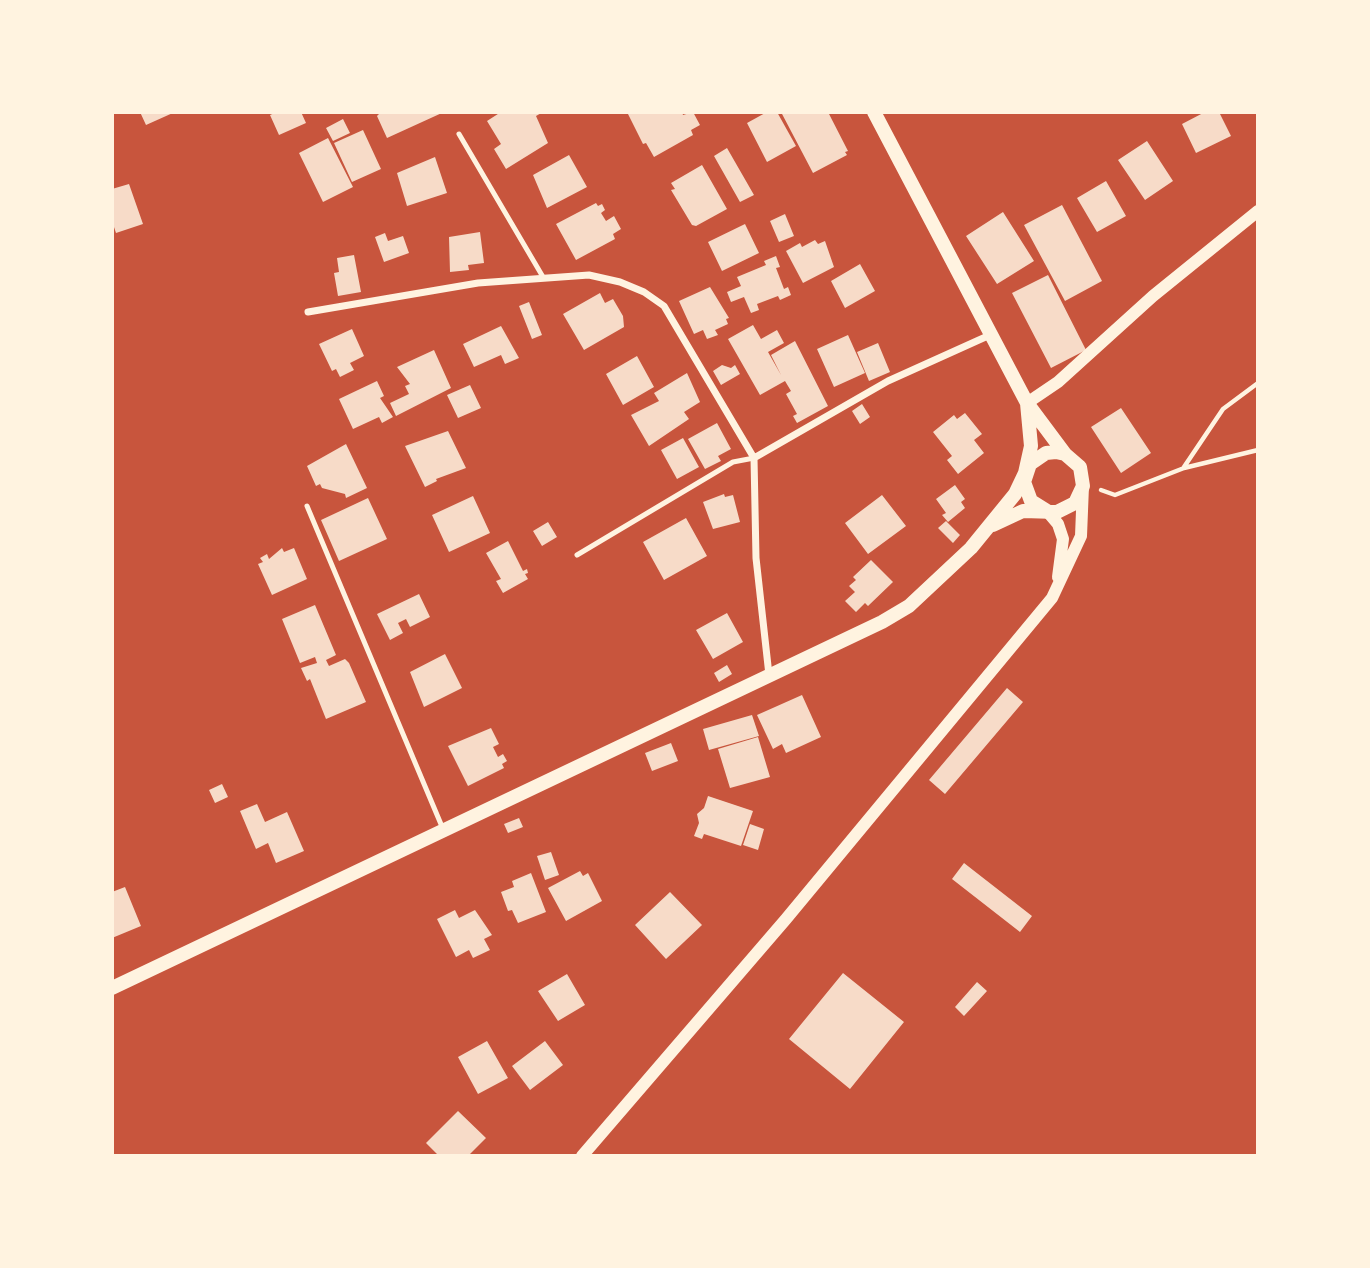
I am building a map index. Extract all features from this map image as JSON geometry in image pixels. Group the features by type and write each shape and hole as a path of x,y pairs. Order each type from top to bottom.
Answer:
{"main road":[{"path":"874,112 1027,403 1065,454 1080,467 1083,486 1075,503 1066,509 1023,511 985,530"},
{"path":"1027,403 1031,446 1025,473 1026,492 1031,501 1047,511"},
{"path":"112,988 882,622 909,606 936,583 1015,494 1030,464 1046,453 1065,454"}],"street":[{"path":"1027,403 1058,382 1153,296 1258,211"},
{"path":"308,312 478,283 544,277 599,277 644,292 664,306 754,458 756,558 769,676"},
{"path":"754,458 888,381 990,335"},
{"path":"582,1156 751,961 1052,598 1081,536 1083,486"},
{"path":"1047,511 1058,524 1063,539 1052,598"}],"lane":[{"path":"459,134 544,277"},
{"path":"577,555 733,462 754,458"},
{"path":"307,506 443,830"}],"path":[{"path":"1184,468 1223,409 1258,383"},
{"path":"1083,486 1115,495 1184,468 1258,450"}],"building":[{"path":"140,112 175,112 146,125"},
{"path":"277,112 301,112 306,123 279,135 270,115"},
{"path":"381,112 444,112 387,138 377,116"},
{"path":"501,112 543,112 536,116 548,143 506,169 494,149 501,144 487,121"},
{"path":"627,112 682,112 683,115 693,112 700,125 691,130 693,135 654,157 646,143 643,144"},
{"path":"767,112 777,112 796,146 767,162 747,123"},
{"path":"781,112 828,112 848,151 845,152 847,155 813,173"},
{"path":"1205,112 1219,112 1231,136 1196,153 1182,124"},
{"path":"343,119 350,133 333,141 326,128"},
{"path":"363,130 381,169 352,182 334,143"},
{"path":"328,138 353,187 323,202 299,153"},
{"path":"1147,141 1173,181 1145,200 1118,160"},
{"path":"727,148 754,195 740,202 714,156"},
{"path":"569,155 587,187 547,208 533,175"},
{"path":"435,157 447,193 407,206 397,173"},
{"path":"702,165 727,209 696,226 692,225 671,190 675,189 671,183"},
{"path":"1106,181 1126,216 1097,232 1077,198"},
{"path":"129,184 143,224 116,233 112,221 112,189"},
{"path":"596,203 598,206 602,204 605,210 601,213 606,221 614,216 621,229 613,234 615,239 576,260 556,224"},
{"path":"1062,205 1102,281 1065,301 1024,225"},
{"path":"1003,212 1034,261 997,284 966,236"},
{"path":"785,214 794,236 779,242 770,221"},
{"path":"745,224 759,253 722,271 708,242"},
{"path":"480,232 484,263 468,265 469,270 450,272 449,237"},
{"path":"385,233 388,241 403,236 409,253 384,262 375,237"},
{"path":"815,240 818,244 825,241 834,267 803,283 786,251 800,243 802,247"},
{"path":"354,255 361,292 338,296 334,273 339,272 337,258"},
{"path":"776,256 780,267 776,268 784,289 788,287 791,295 780,300 778,296 757,304 759,310 751,313 744,297 731,302 727,292 741,286 737,277 766,265 764,261"},
{"path":"860,264 875,291 845,308 831,281"},
{"path":"1048,275 1086,350 1051,368 1012,293"},
{"path":"710,287 729,318 726,319 728,324 715,330 718,335 707,339 703,330 694,334 679,301"},
{"path":"600,293 605,303 613,299 623,316 624,327 584,350 563,314"},
{"path":"529,302 542,335 532,339 519,306"},
{"path":"753,325 761,339 777,330 784,343 768,352 781,375 771,355 795,341 828,406 797,423 793,416 797,414 786,394 791,391 785,381 760,395 728,339"},
{"path":"501,326 519,358 505,364 501,355 474,367 463,344"},
{"path":"352,329 364,356 350,363 354,370 340,377 336,369 332,371 319,344"},
{"path":"848,335 865,373 834,387 817,349"},
{"path":"878,343 890,372 869,381 857,352"},
{"path":"434,350 451,388 396,416 390,403 409,394 405,386 410,384 397,367"},
{"path":"637,356 654,387 623,405 606,374"},
{"path":"722,365 731,368 735,365 740,374 721,385 713,371"},
{"path":"687,373 700,402 684,412 689,419 649,446 631,415 659,401 654,393"},
{"path":"377,381 384,396 380,398 393,417 382,423 379,417 353,429 339,399"},
{"path":"470,385 481,408 458,418 447,395"},
{"path":"862,404 870,417 860,424 852,411"},
{"path":"1121,408 1151,453 1121,473 1091,427"},
{"path":"965,413 982,434 974,440 984,453 958,474 947,460 952,456 933,432 954,415 957,419"},
{"path":"717,423 731,449 718,456 721,461 705,469 688,439"},
{"path":"448,431 466,468 436,479 437,481 425,487 405,446"},
{"path":"683,438 699,467 677,479 661,450"},
{"path":"346,444 367,488 346,498 345,494 322,488 320,484 316,486 307,466"},
{"path":"955,485 965,499 961,502 965,508 948,522 942,515 946,513 936,499"},
{"path":"724,494 725,497 733,495 740,522 713,529 703,502"},
{"path":"882,495 906,526 868,554 845,523"},
{"path":"473,496 490,533 449,552 432,515"},
{"path":"368,498 387,539 339,561 321,520"},
{"path":"686,518 707,556 664,580 643,542"},
{"path":"946,521 960,535 953,543 938,528"},
{"path":"548,522 557,537 542,546 533,531"},
{"path":"508,541 523,571 527,569 528,573 525,574 528,579 503,593 496,581 501,579 486,553"},
{"path":"282,548 284,552 294,548 307,579 272,595 258,564 263,562 260,558 267,554 269,559"},
{"path":"871,560 893,582 868,606 865,603 856,612 845,601 855,592 849,586 856,580 853,577"},
{"path":"419,594 430,617 410,627 406,619 398,623 403,633 390,640 377,614"},
{"path":"315,605 336,655 326,660 329,666 345,659 366,702 326,719 310,679 307,681 301,668 317,663 315,657 300,663 282,619"},
{"path":"727,613 743,642 713,659 696,630"},
{"path":"445,654 462,688 424,707 410,672"},
{"path":"727,665 732,674 719,682 714,673"},
{"path":"1007,688 1023,702 945,794 929,780"},
{"path":"802,695 821,737 786,753 782,744 773,749 757,715"},
{"path":"752,715 759,736 709,750 703,729"},
{"path":"491,728 499,744 493,747 498,757 503,754 507,761 502,764 504,768 468,786 448,746"},
{"path":"758,737 770,777 730,788 718,749"},
{"path":"671,743 678,761 652,771 645,753"},
{"path":"222,784 228,797 215,803 209,790"},
{"path":"708,796 753,811 741,846 704,834 702,839 694,836 699,823 697,814 704,808"},
{"path":"257,804 265,822 287,812 304,851 276,863 268,843 256,849 240,811"},
{"path":"519,818 523,827 508,833 504,824"},
{"path":"750,824 764,829 758,850 743,845"},
{"path":"551,852 559,875 545,880 537,856"},
{"path":"964,863 1032,916 1020,932 952,879"},
{"path":"580,871 583,876 588,873 602,901 566,921 548,888"},
{"path":"531,873 546,912 518,923 512,910 508,911 501,892 514,887 512,881"},
{"path":"125,887 141,926 112,938 112,892"},
{"path":"670,892 702,925 666,959 635,925"},
{"path":"455,910 459,918 475,910 492,935 484,939 490,950 473,958 469,950 456,957 437,919"},
{"path":"843,973 904,1022 850,1089 789,1039"},
{"path":"567,974 585,1005 558,1021 538,991"},
{"path":"977,982 987,991 964,1016 955,1007"},
{"path":"487,1041 508,1078 478,1094 458,1057"},
{"path":"545,1041 563,1065 530,1090 512,1066"},
{"path":"458,1111 486,1138 468,1156 439,1156 426,1143"}]}
